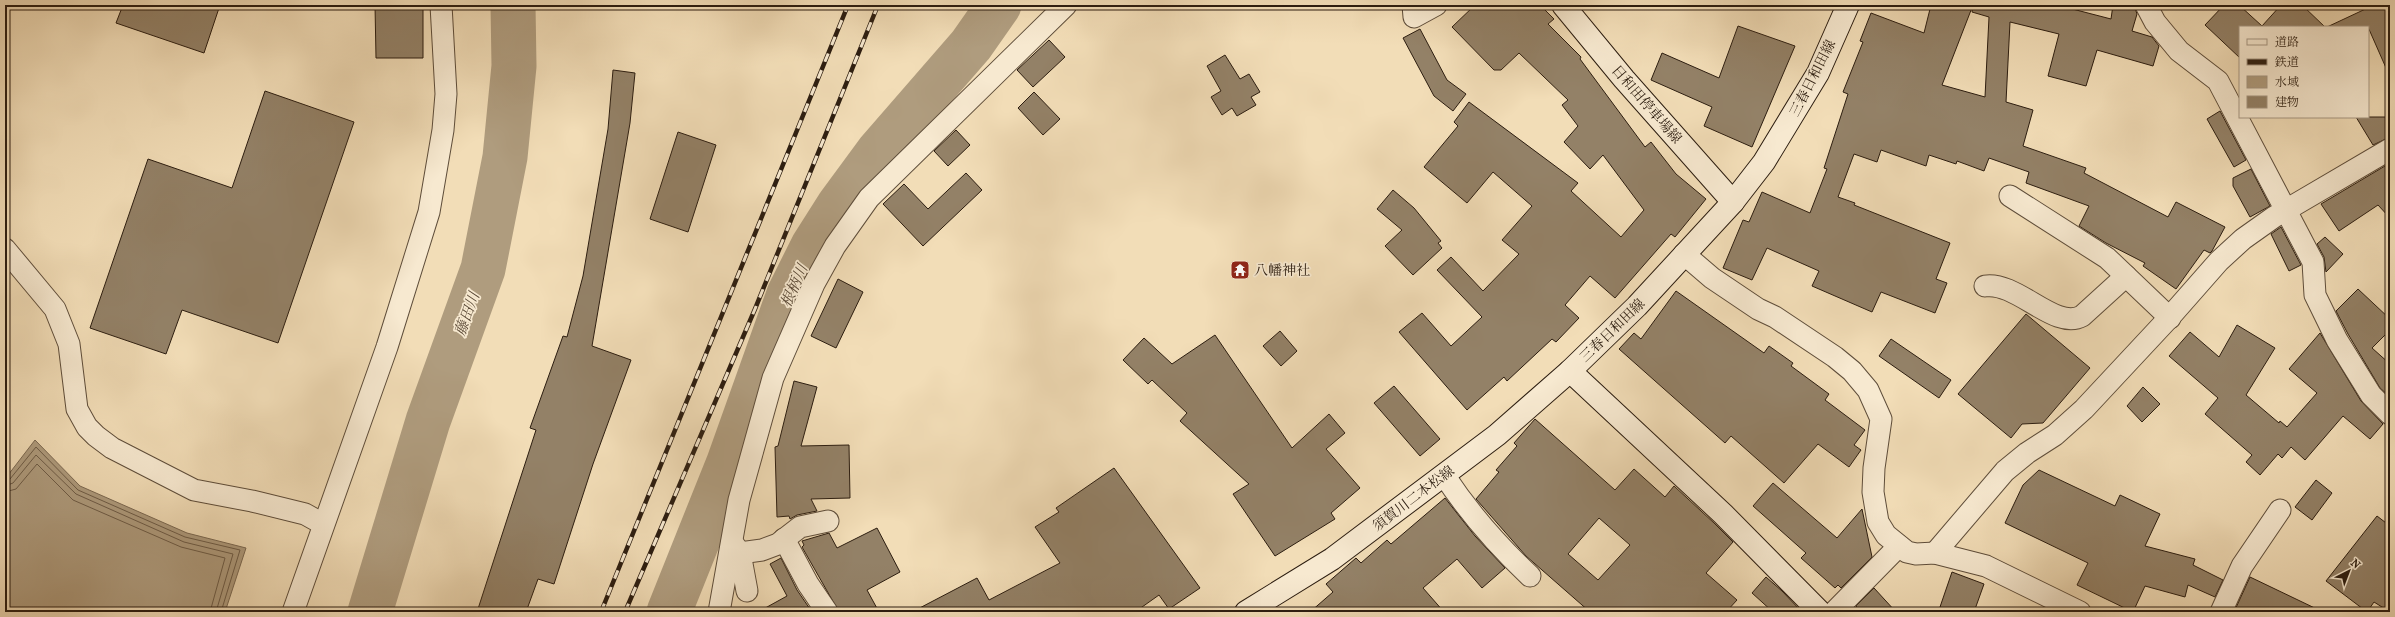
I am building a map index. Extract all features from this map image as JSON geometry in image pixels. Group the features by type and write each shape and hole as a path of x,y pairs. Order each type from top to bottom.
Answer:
{"main road":[{"name":"日和田停車場線","path":"1563,5 1624,79 1733,202"},
{"name":"三春日和田線","path":"1820,612 1723,514 1570,371 1637,306 1733,202 1764,162 1818,73 1848,5"},
{"name":"須賀川二本松線","path":"1246,612 1332,559 1498,435 1570,371"}],"street":[{"path":"293,612 387,347 429,212 443,130 446,94 441,5"},
{"path":"719,612 735,546 746,472 773,378 814,284 835,246 869,198 1066,5"},
{"path":"1413,5 1414,17 1436,5"},
{"path":"2146,5 2154,22 2179,51 2218,81 2313,262 2316,295 2338,340 2371,395 2390,414"},
{"path":"1936,553 2005,471 2027,453 2056,435 2084,409 2170,318 2219,261 2242,239 2287,210 2390,149"},
{"path":"2010,196 2076,236 2107,258 2170,318"},
{"path":"5,249 55,309 69,344 77,409 81,418 96,436 112,448 194,490 252,501 305,514 323,524"},
{"path":"1684,254 1712,278 1758,309 1775,317 1835,357 1852,371 1868,390 1881,419 1874,468 1876,513 1878,522 1886,535 1898,546 1907,552 1916,554 1936,553 1986,566 2080,612"},
{"path":"1985,286 1993,285 2022,297 2067,320 2075,320 2126,276"},
{"path":"1444,475 1480,525 1505,553 1530,576"},
{"path":"2221,612 2242,566 2280,510"},
{"path":"735,546 762,550 778,544 800,527 828,520"},
{"path":"784,539 808,584 828,612"},
{"path":"735,546 747,590"},
{"path":"1834,612 1898,546"}],"water":[{"path":"35,440 80,486 187,533 246,548 225,612 5,612 5,479"}],"building":[{"path":"123,5 220,5 204,53 116,23"},
{"path":"375,5 423,5 423,58 376,58"},
{"path":"1475,5 1540,5 1554,19 1548,24 1581,57 1580,59 1645,147 1651,142 1676,174 1706,199 1675,237 1671,234 1615,298 1590,276 1565,305 1579,318 1556,342 1552,339 1507,381 1504,377 1467,410 1399,332 1422,313 1451,346 1482,317 1437,270 1451,257 1483,291 1519,254 1502,240 1532,206 1493,172 1467,203 1424,167 1458,126 1454,122 1469,102 1578,183 1571,191 1621,237 1644,210 1603,155 1590,169 1564,142 1578,126 1562,105 1568,100 1519,53 1501,70 1494,70 1452,27"},
{"path":"1931,5 1973,5 2057,5 2111,19 2113,5 2134,5 2137,14 2132,31 2152,37 2159,46 2153,66 2097,50 2086,86 2048,76 2059,34 2010,22 2006,102 2033,110 2023,146 2086,168 2084,173 2168,217 2176,202 2225,227 2212,251 2210,253 2204,250 2176,289 2143,266 2145,263 2106,243 2079,226 2089,206 2026,183 2029,172 1989,158 1984,171 1957,161 1956,164 1929,155 1926,166 1881,150 1877,162 1854,154 1838,197 1855,203 1854,205 1950,243 1936,279 1947,283 1935,313 1881,292 1872,312 1812,286 1819,271 1767,248 1752,280 1723,268 1743,220 1749,222 1762,192 1810,213 1827,169 1824,168 1848,94 1843,92 1863,42 1860,41 1871,13 1924,33","holes":["1973,5 1972,12 1989,17 1985,97 1942,85"]},
{"path":"2224,5 2239,5 2262,26 2239,26 2239,57 2205,25"},
{"path":"2281,5 2302,5 2324,26 2262,26"},
{"path":"2374,5 2385,5 2390,16 2390,77 2369,29 2369,26 2329,26"},
{"path":"1738,26 1795,46 1752,147 1704,126 1712,107 1651,80 1662,53 1719,78"},
{"path":"1420,29 1447,80 1466,94 1453,111 1434,96 1403,38"},
{"path":"1049,40 1065,57 1033,87 1017,70"},
{"path":"1225,55 1240,79 1249,74 1260,92 1251,97 1256,105 1237,116 1232,108 1222,115 1211,97 1221,91 1207,66"},
{"path":"613,70 635,73 630,123 592,346 631,360 593,464 554,584 538,579 526,612 477,612 536,430 530,428 563,336 567,337 583,276 608,129"},
{"path":"265,91 354,122 278,343 182,310 166,354 90,328 148,159 232,188"},
{"path":"1034,92 1060,119 1043,135 1018,108"},
{"path":"2220,111 2246,160 2234,167 2207,119"},
{"path":"2390,117 2390,137 2373,145 2357,118"},
{"path":"956,130 970,145 948,166 934,151"},
{"path":"678,132 716,145 688,232 650,219"},
{"path":"2390,163 2390,218 2378,205 2339,231 2321,204"},
{"path":"2251,169 2270,206 2250,217 2233,186 2233,178"},
{"path":"966,173 982,190 923,246 883,204 904,184 928,209"},
{"path":"1393,190 1414,208 1441,241 1438,243 1442,248 1413,275 1385,246 1402,230 1377,209"},
{"path":"2281,227 2301,265 2289,271 2271,234"},
{"path":"2325,237 2343,254 2326,272 2324,257 2317,244"},
{"path":"838,279 863,292 836,348 811,336"},
{"path":"2358,289 2390,319 2390,330 2372,348 2390,364 2390,397 2380,388 2336,311"},
{"path":"1676,291 1764,353 1769,346 1793,363 1791,366 1829,394 1825,400 1865,430 1854,445 1861,450 1849,467 1818,444 1784,483 1731,436 1725,443 1619,349 1634,333 1641,339"},
{"path":"2026,314 2090,368 2043,423 2022,424 2011,438 1958,394"},
{"path":"2237,325 2275,348 2246,395 2279,423 2280,421 2287,427 2317,393 2289,369 2320,333 2361,401 2383,424 2370,439 2343,416 2305,460 2291,447 2282,458 2278,454 2260,475 2246,462 2252,455 2205,414 2218,398 2169,356 2190,332 2219,357"},
{"path":"1280,331 1297,351 1281,366 1263,346"},
{"path":"1215,335 1292,448 1329,414 1345,433 1326,449 1360,488 1331,513 1335,519 1275,556 1233,494 1249,484 1180,421 1187,413 1152,380 1148,384 1123,360 1144,338 1172,364"},
{"path":"1891,339 1951,380 1939,398 1879,356"},
{"path":"794,381 817,387 801,446 849,445 850,498 811,499 817,511 797,515 790,519 789,516 777,517 775,447 778,446"},
{"path":"1394,386 1440,439 1420,456 1374,403"},
{"path":"2143,387 2160,404 2142,422 2127,406"},
{"path":"1535,419 1615,490 1634,469 1665,497 1674,486 1733,542 1706,573 1737,600 1726,612 1590,612 1526,556 1476,499 1499,472 1496,470 1517,446 1514,443","holes":["1599,518 1630,545 1598,580 1568,554"]},
{"path":"1114,468 1200,588 1169,609 1159,595 1135,612 912,612 977,578 989,600 1060,563 1035,527 1059,512 1056,508"},
{"path":"2039,470 2115,506 2120,495 2160,514 2145,546 2195,559 2193,565 2223,580 2215,597 2188,585 2185,597 2145,586 2133,612 2077,585 2088,563 2005,523 2023,485"},
{"path":"2316,480 2332,493 2312,520 2295,507"},
{"path":"1773,483 1837,538 1862,509 1872,557 1841,588 1838,585 1835,588 1801,558 1806,553 1753,506"},
{"path":"1445,498 1475,536 1505,568 1482,588 1457,559 1423,588 1444,612 1310,612 1333,592 1326,584 1356,558 1361,563 1387,540 1391,544"},
{"path":"2377,516 2390,526 2390,612 2374,602 2367,612 2326,581"},
{"path":"877,528 900,572 867,590 879,612 839,612 802,547 804,545 802,541 829,533 837,548"},
{"path":"781,558 797,590 812,612 758,612 787,596 770,564"},
{"path":"1952,572 1984,584 1974,612 1955,612 1940,607"},
{"path":"1766,577 1802,612 1773,612 1752,593"},
{"path":"2250,577 2323,612 2234,612"},
{"path":"1874,588 1896,612 1861,612 1856,606"}],"waterway":[{"name":"藤田川","path":"370,612 428,421 483,269 505,157 514,66 513,5"},
{"name":"根柄川","path":"669,612 729,462 789,294 813,246 839,205 878,152 971,45 999,5"}],"railway":[{"path":"601,612 848,5"},
{"path":"625,612 755,309 878,5"}],"place":[{"name":"八幡神社","path":"1240,270"}]}
